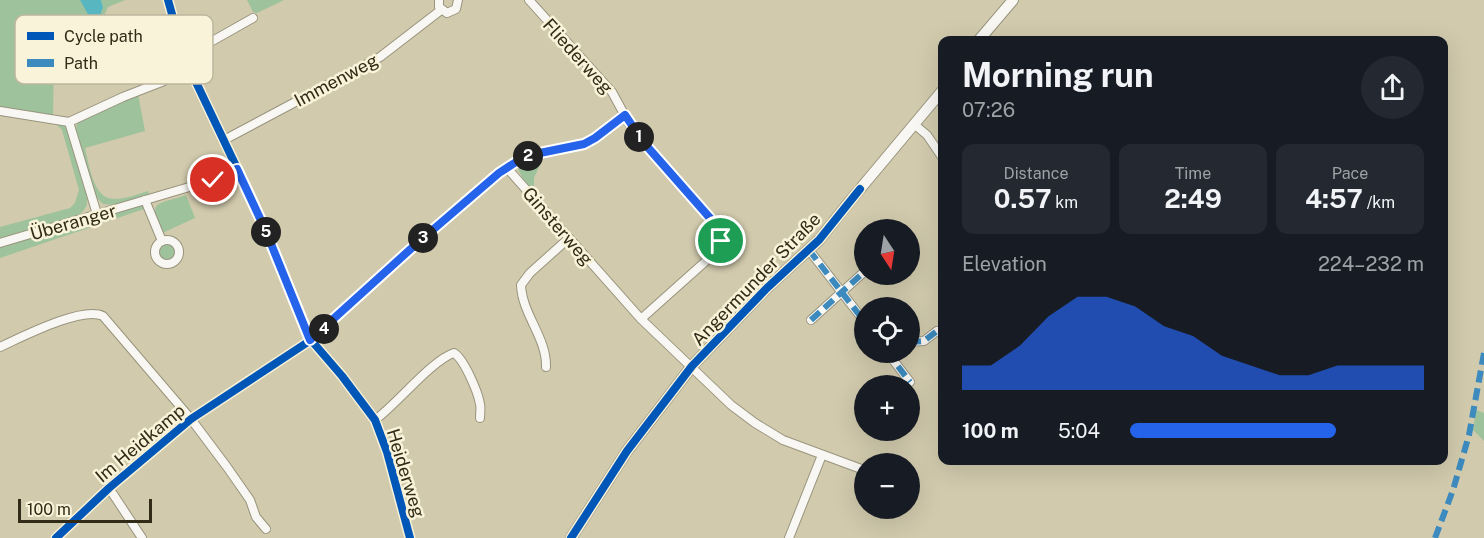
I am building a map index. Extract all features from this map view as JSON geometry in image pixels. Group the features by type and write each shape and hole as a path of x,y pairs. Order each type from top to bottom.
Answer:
{"main road":[{"path":"982,36 1013,0"},
{"name":"Angermunder Straße","path":"571,538 627,451 692,366 766,288 825,233 938,96"}],"street":[{"name":"Heiderweg","path":"168,0 172,15"},
{"path":"439,0 441,10"},
{"name":"Immenweg","path":"224,140 380,57 441,10 447,13 454,11 458,6 458,0"},
{"name":"Fliederweg","path":"529,0 612,92 644,143 717,226 722,235 721,244 716,252 640,319"},
{"path":"213,41 253,18"},
{"path":"0,111 69,122 156,84"},
{"name":"Heiderweg","path":"197,84 262,221 310,340 342,376 375,420 387,452 410,538"},
{"path":"310,340 414,246 507,168 530,155 584,144 625,115"},
{"path":"69,122 97,214"},
{"path":"915,125 927,135 938,151"},
{"name":"Ginsterweg","path":"507,168 640,319 731,405 783,440 854,466"},
{"name":"Überanger","path":"0,243 213,180 237,169"},
{"path":"145,200 162,241"},
{"path":"546,367 544,349 523,297 521,285 530,273 568,238"},
{"path":"808,250 854,308"},
{"path":"811,320 854,281"},
{"path":"0,347 81,314 98,313 108,319 228,467 250,500 256,517 266,529"},
{"path":"920,341 924,341 937,331"},
{"name":"Im Heidkamp","path":"56,538 109,488 191,419 310,340"},
{"path":"375,420 442,358 454,353 458,354 464,364 480,404 480,418"},
{"path":"789,538 822,455"},
{"path":"109,488 142,538"}],"green space":[{"path":"0,0 80,0 89,15 15,15 15,84 54,84 53,116 0,108"},
{"path":"101,0 125,0 108,7 106,15 95,15 103,7"},
{"path":"247,0 284,0 257,13 253,12"},
{"path":"138,94 145,131 85,148 93,180 102,194 115,199 148,191 149,194 113,205 103,204 94,195 75,134 77,124 82,118"},
{"path":"0,112 64,125 68,129 86,189 87,204 82,212 74,217 0,239 0,227 70,208 75,203 79,190 62,130 56,124 0,116"},
{"path":"538,159 541,163 532,189 524,181 518,169"},
{"path":"186,195 195,218 160,234 155,215 157,206"},
{"path":"142,204 144,209 0,258 0,247"},
{"path":"167,243 173,246 176,252 173,258 167,261 161,258 158,252 161,246"},
{"path":"1476,410 1484,413 1484,441 1473,430"}],"water":[{"path":"80,0 101,0 103,7 100,15 88,15"}],"marked path":[{"path":"809,250 854,308"},
{"path":"811,320 854,281"},
{"path":"920,341 924,341 937,331"},
{"path":"1435,538 1453,490 1469,435 1484,353"},
{"path":"895,363 905,375"}],"cycle path":[{"path":"168,0 172,15"},
{"path":"197,84 255,206 311,340 375,420 387,452 410,538"},
{"path":"56,538 109,488 191,419 311,340 414,246 499,173 530,155 584,144 625,115"},
{"path":"571,538 627,451 692,366 767,288 819,240 860,189"}],"route":[{"path":"213,180 237,169 265,229 310,340 499,173 530,155 584,144 625,115 644,143 717,226 722,235 721,241"}]}
